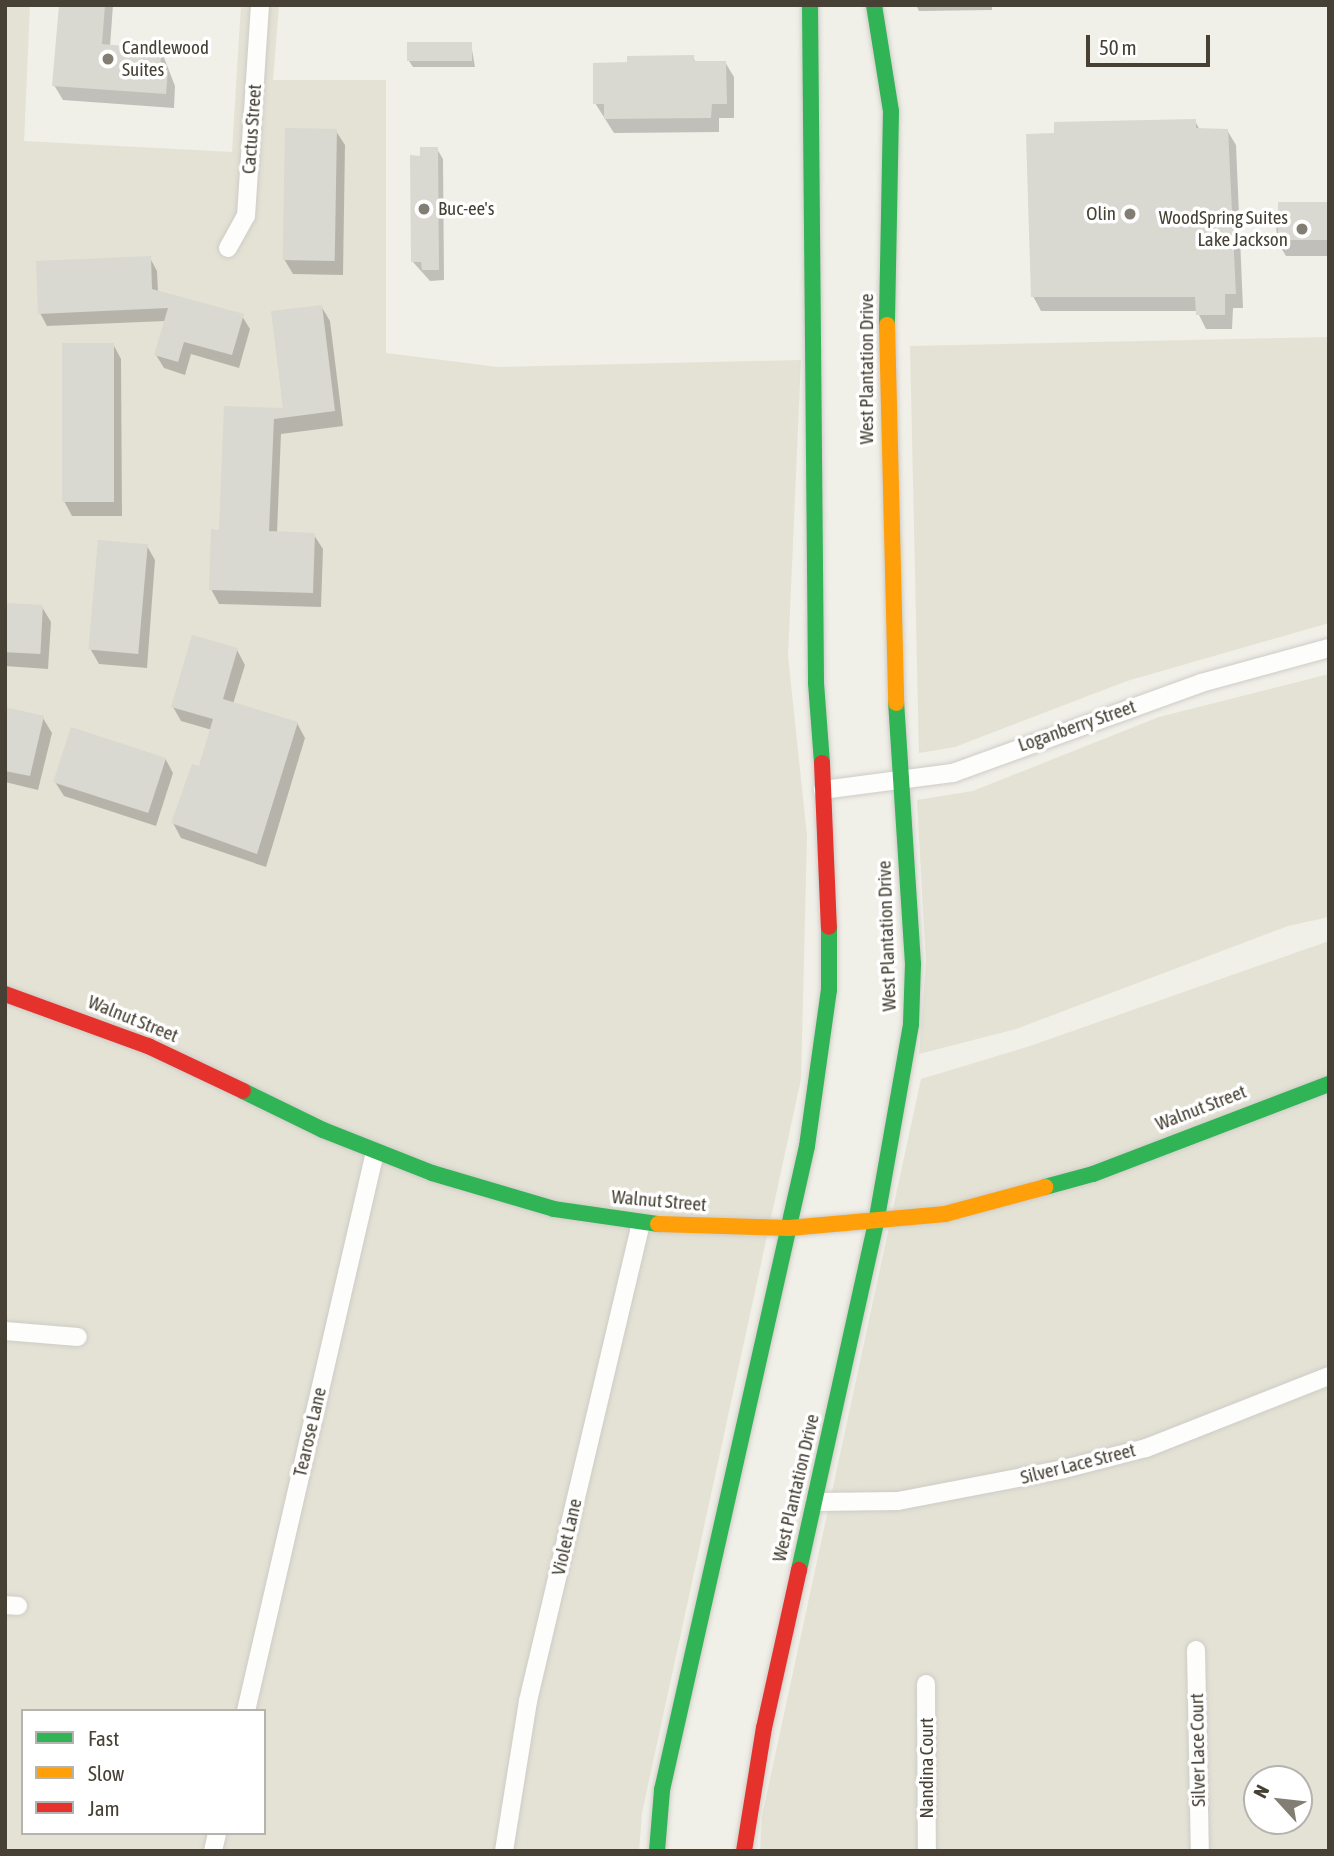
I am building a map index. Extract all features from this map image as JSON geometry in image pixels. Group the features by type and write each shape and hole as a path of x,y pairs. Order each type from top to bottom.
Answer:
{"main road":[{"path":"657,1851 662,1790 807,1146 829,990 829,869 816,683 810,5"},
{"name":"West Plantation Drive","path":"744,1851 764,1728 876,1223 911,1024 913,964 899,784 889,484 891,111 874,5"},
{"name":"Walnut Street","path":"5,994 148,1046 375,1152 486,1191 641,1224 789,1228 876,1223 958,1211 1093,1174 1329,1084"}],"street":[{"name":"Cactus Street","path":"228,248 246,216 260,5"},
{"name":"Loganberry Street","path":"823,790 899,784 953,773 1201,682 1329,648"},
{"name":"Tearose Lane","path":"246,1709 375,1152"},
{"name":"Violet Lane","path":"505,1851 528,1701 641,1224"},
{"path":"5,1331 78,1337"},
{"name":"Silver Lace Street","path":"815,1502 898,1501 1064,1469 1146,1448 1329,1376"},
{"name":"Silver Lace Court","path":"1196,1650 1200,1851"},
{"name":"Nandina Court","path":"926,1684 927,1851"}],"shaded area":[{"path":"5,5 30,5 24,141 232,152 241,5 279,5 273,80 386,80 386,353 498,367 801,360 788,656 807,836 801,1079 642,1813 639,1851 5,1851"},
{"path":"1329,337 1329,623 1127,681 955,747 919,753 910,346"},
{"path":"1329,674 1329,917 1288,926 1016,1029 919,1054 926,962 917,800 973,791 1159,717"},
{"path":"1329,941 1329,1851 760,1851 762,1816 921,1079 1030,1046"}],"building":[{"name":"Candlewood Suites","path":"59,5 105,5 102,44 162,49 160,69 168,70 166,94 52,86"},
{"path":"407,42 472,42 472,61 407,61"},
{"path":"694,55 694,61 726,61 727,104 712,104 711,118 604,119 604,104 593,104 593,63 627,62 627,56"},
{"name":"Olin","path":"1196,119 1196,128 1228,129 1236,294 1225,294 1225,315 1196,315 1195,297 1031,297 1026,134 1054,133 1054,122"},
{"path":"285,128 337,129 335,261 283,260"},
{"name":"Buc-ee's","path":"420,147 438,147 439,270 422,270 421,262 411,262 410,155 420,156"},
{"name":"WoodSpring Suites Lake Jackson","path":"1278,202 1329,202 1329,240 1278,240"},
{"path":"151,256 152,289 244,314 232,355 184,342 178,362 154,355 168,308 38,314 36,261"},
{"path":"322,305 335,411 274,419 269,531 315,533 313,593 209,590 211,529 219,530 224,406 283,408 271,311"},
{"path":"62,343 114,343 114,502 62,502"},
{"path":"98,540 148,544 138,654 88,650"},
{"path":"5,603 43,605 40,654 5,652"},
{"path":"192,635 238,648 223,699 298,722 257,854 171,823 192,764 199,766 213,719 171,707"},
{"path":"5,707 44,716 30,776 5,771"},
{"path":"71,727 166,758 148,813 53,782"}],"traffic: fast":[{"path":"810,5 816,683 822,763"},
{"path":"874,5 891,111 887,325"},
{"path":"799,1570 876,1223 911,1024 913,964 896,703"},
{"path":"657,1851 662,1790 807,1146 829,990 829,927"},
{"path":"1045,1187 1093,1174 1329,1084"},
{"path":"243,1091 323,1130 432,1173 554,1209 658,1224"}],"traffic: slow":[{"path":"887,325 896,703"},
{"path":"658,1224 789,1228 945,1214 1045,1187"}],"traffic: jam":[{"path":"822,763 829,927"},
{"path":"5,994 148,1046 243,1091"},
{"path":"744,1851 764,1728 799,1570"}],"place":[{"name":"Candlewood Suites","path":"108,59"},
{"name":"Buc-ee's","path":"424,209"},
{"name":"Olin","path":"1130,214"},
{"name":"WoodSpring Suites Lake Jackson","path":"1302,229"}]}
